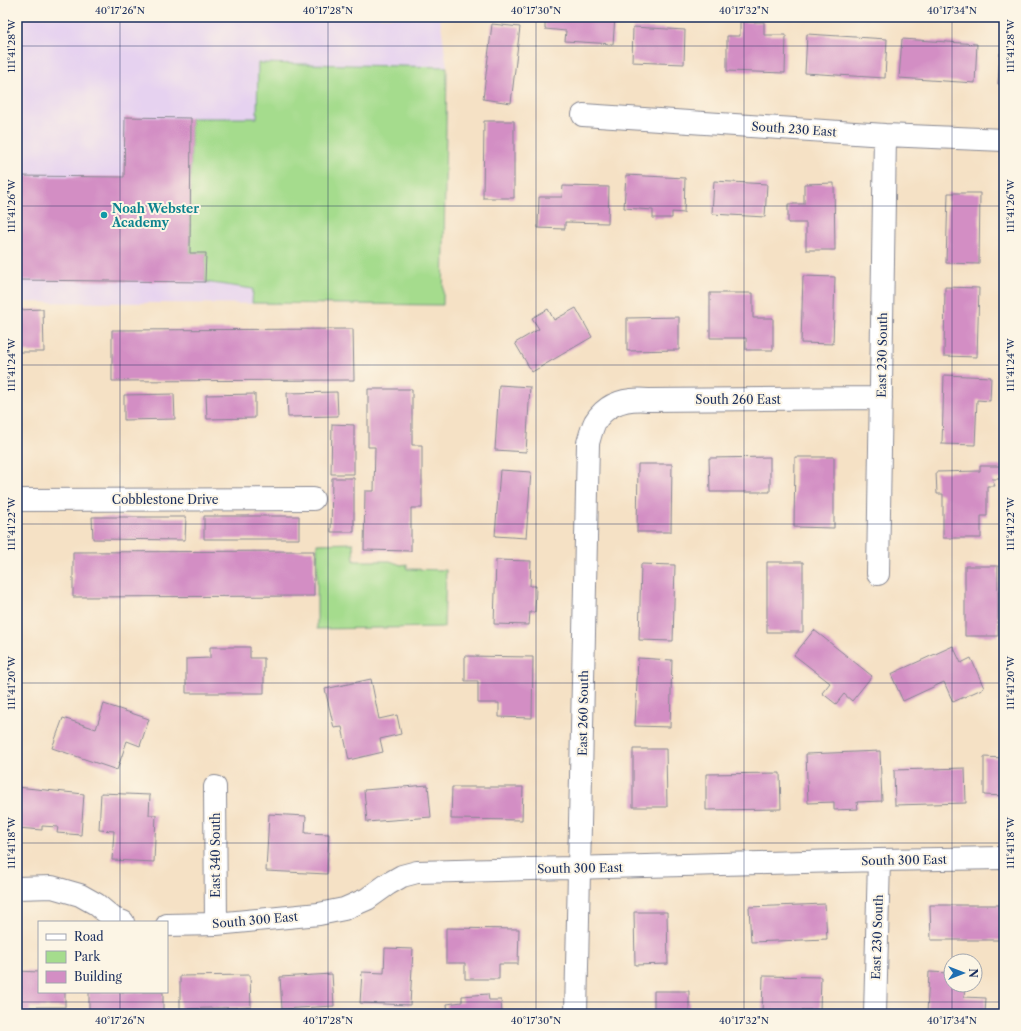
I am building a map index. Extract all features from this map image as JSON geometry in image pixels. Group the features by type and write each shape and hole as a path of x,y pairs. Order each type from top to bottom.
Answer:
{"street":[{"name":"South 230 East","path":"583,115 885,135 1004,140"},
{"name":"East 230 South","path":"878,574 885,135"},
{"name":"South 260 East","path":"600,415 617,403 638,399 881,398"},
{"name":"East 260 South","path":"576,1014 588,443 594,424 600,415"},
{"name":"Cobblestone Drive","path":"17,500 313,499"},
{"name":"East 340 South","path":"215,787 216,924"},
{"name":"South 300 East","path":"168,925 216,924 319,914 344,909 367,899 402,876 417,872 1004,858"},
{"name":"East 230 South","path":"875,1014 879,860"},
{"path":"17,888 52,887 80,896 96,904 114,919 120,921"}],"shaded area":[{"path":"17,17 440,17 447,67 443,305 17,302"}],"green space":[{"path":"258,63 447,67 443,305 252,303 253,289 205,282 206,253 190,253 191,118 257,118"},
{"path":"353,543 354,561 390,561 401,565 407,564 407,569 446,570 444,627 317,629 317,544"}],"building":[{"path":"545,17 615,17 613,44 565,41 566,31 545,29"},
{"path":"740,22 764,22 764,35 786,35 785,73 727,71 727,36 740,36"},
{"path":"492,24 520,27 511,103 483,99"},
{"path":"633,27 685,30 684,64 632,62"},
{"path":"807,34 887,39 885,78 805,73"},
{"path":"902,39 977,44 975,83 899,78"},
{"path":"1000,53 1004,53 1004,84 998,84"},
{"name":"Noah Webster Academy","path":"125,117 191,118 190,253 206,253 205,282 17,280 17,176 124,177"},
{"path":"484,121 514,121 514,198 483,198"},
{"path":"626,175 685,178 684,213 672,212 672,218 653,218 653,210 624,208"},
{"path":"714,181 767,184 765,217 712,214"},
{"path":"834,183 835,250 806,250 806,223 788,223 788,204 804,204 804,184"},
{"path":"563,186 609,187 608,223 565,222 565,229 538,228 539,197 562,197"},
{"path":"948,193 980,193 979,264 946,263"},
{"path":"803,276 835,277 833,344 801,343"},
{"path":"945,287 979,288 977,357 944,356"},
{"path":"710,293 753,293 753,318 773,318 773,350 746,350 746,338 710,338"},
{"path":"576,308 592,337 532,372 515,343 539,329 532,318 548,309 554,320"},
{"path":"43,309 44,352 17,352 17,310"},
{"path":"679,317 679,350 627,351 627,318"},
{"path":"353,329 354,380 112,381 112,330"},
{"path":"944,375 991,377 990,401 977,400 975,445 942,444"},
{"path":"499,385 530,387 526,452 495,450"},
{"path":"368,389 412,389 412,445 422,445 422,508 411,508 411,551 364,550 365,491 374,491 375,447 368,447"},
{"path":"337,392 338,416 288,417 287,393"},
{"path":"174,394 175,419 124,420 124,395"},
{"path":"255,394 255,418 207,419 206,395"},
{"path":"332,424 354,425 354,474 331,474"},
{"path":"770,457 770,492 710,492 709,458"},
{"path":"795,457 834,457 834,528 794,527"},
{"path":"638,464 672,464 671,532 637,532"},
{"path":"980,466 1002,466 1002,479 992,479 995,486 987,486 987,516 981,516 981,538 943,538 943,494 937,494 936,472 980,471"},
{"path":"500,470 531,472 526,538 495,536"},
{"path":"332,478 354,478 354,532 331,532"},
{"path":"204,516 299,516 299,539 204,539"},
{"path":"92,517 186,517 185,540 93,539"},
{"path":"314,551 314,596 73,597 73,552"},
{"path":"496,560 531,561 530,586 536,586 535,612 530,612 529,625 494,624"},
{"path":"767,562 803,562 803,632 767,632"},
{"path":"641,564 675,565 673,641 639,640"},
{"path":"965,566 998,566 998,636 965,636"},
{"path":"814,630 872,676 852,701 844,694 836,704 822,693 830,683 794,655"},
{"path":"953,646 961,663 971,658 984,688 953,702 944,682 903,701 891,674"},
{"path":"210,647 250,647 250,658 264,658 264,693 186,693 186,659 210,658"},
{"path":"465,656 533,657 532,718 499,717 499,703 478,703 478,681 465,681"},
{"path":"638,658 672,660 670,727 635,726"},
{"path":"371,679 379,719 397,715 401,734 380,739 383,752 349,760 342,727 334,728 325,689"},
{"path":"104,704 149,719 140,746 127,741 117,770 52,748 63,718 96,729"},
{"path":"633,749 666,749 667,807 633,807"},
{"path":"880,751 882,801 857,802 858,809 834,810 834,802 808,803 806,754"},
{"path":"984,757 1004,758 1004,796 984,795"},
{"path":"965,768 966,803 895,805 894,770"},
{"path":"780,773 781,809 706,810 706,774"},
{"path":"428,785 431,817 367,822 364,790"},
{"path":"17,787 84,794 81,835 57,833 58,827 42,826 42,830 17,828"},
{"path":"452,787 523,787 522,820 451,819"},
{"path":"101,793 150,795 149,815 156,815 154,862 112,860 114,831 99,830"},
{"path":"269,814 306,816 305,833 329,834 327,874 266,871"},
{"path":"825,904 827,939 751,942 749,907"},
{"path":"930,905 1003,905 1003,940 931,940"},
{"path":"634,912 667,912 668,964 635,965"},
{"path":"446,928 519,929 518,964 499,964 499,979 465,979 465,963 446,963"},
{"path":"385,948 413,949 410,1005 360,1003 362,972 384,973"},
{"path":"17,971 38,972 38,993 65,993 65,1007 30,1007 30,1014 17,1014"},
{"path":"929,972 943,973 943,993 964,993 964,997 986,998 985,1014 927,1014"},
{"path":"332,974 334,1006 282,1009 280,977"},
{"path":"250,975 251,1007 180,1009 180,976"},
{"path":"763,976 821,977 820,1010 802,1010 802,1014 762,1014"},
{"path":"654,991 689,991 689,1014 654,1014"},
{"path":"89,993 163,993 163,1014 89,1014"},
{"path":"488,994 489,1000 501,1000 502,1014 448,1014 447,1004 462,1002 462,996"}],"place":[{"name":"Noah Webster Academy","path":"104,215"}]}
